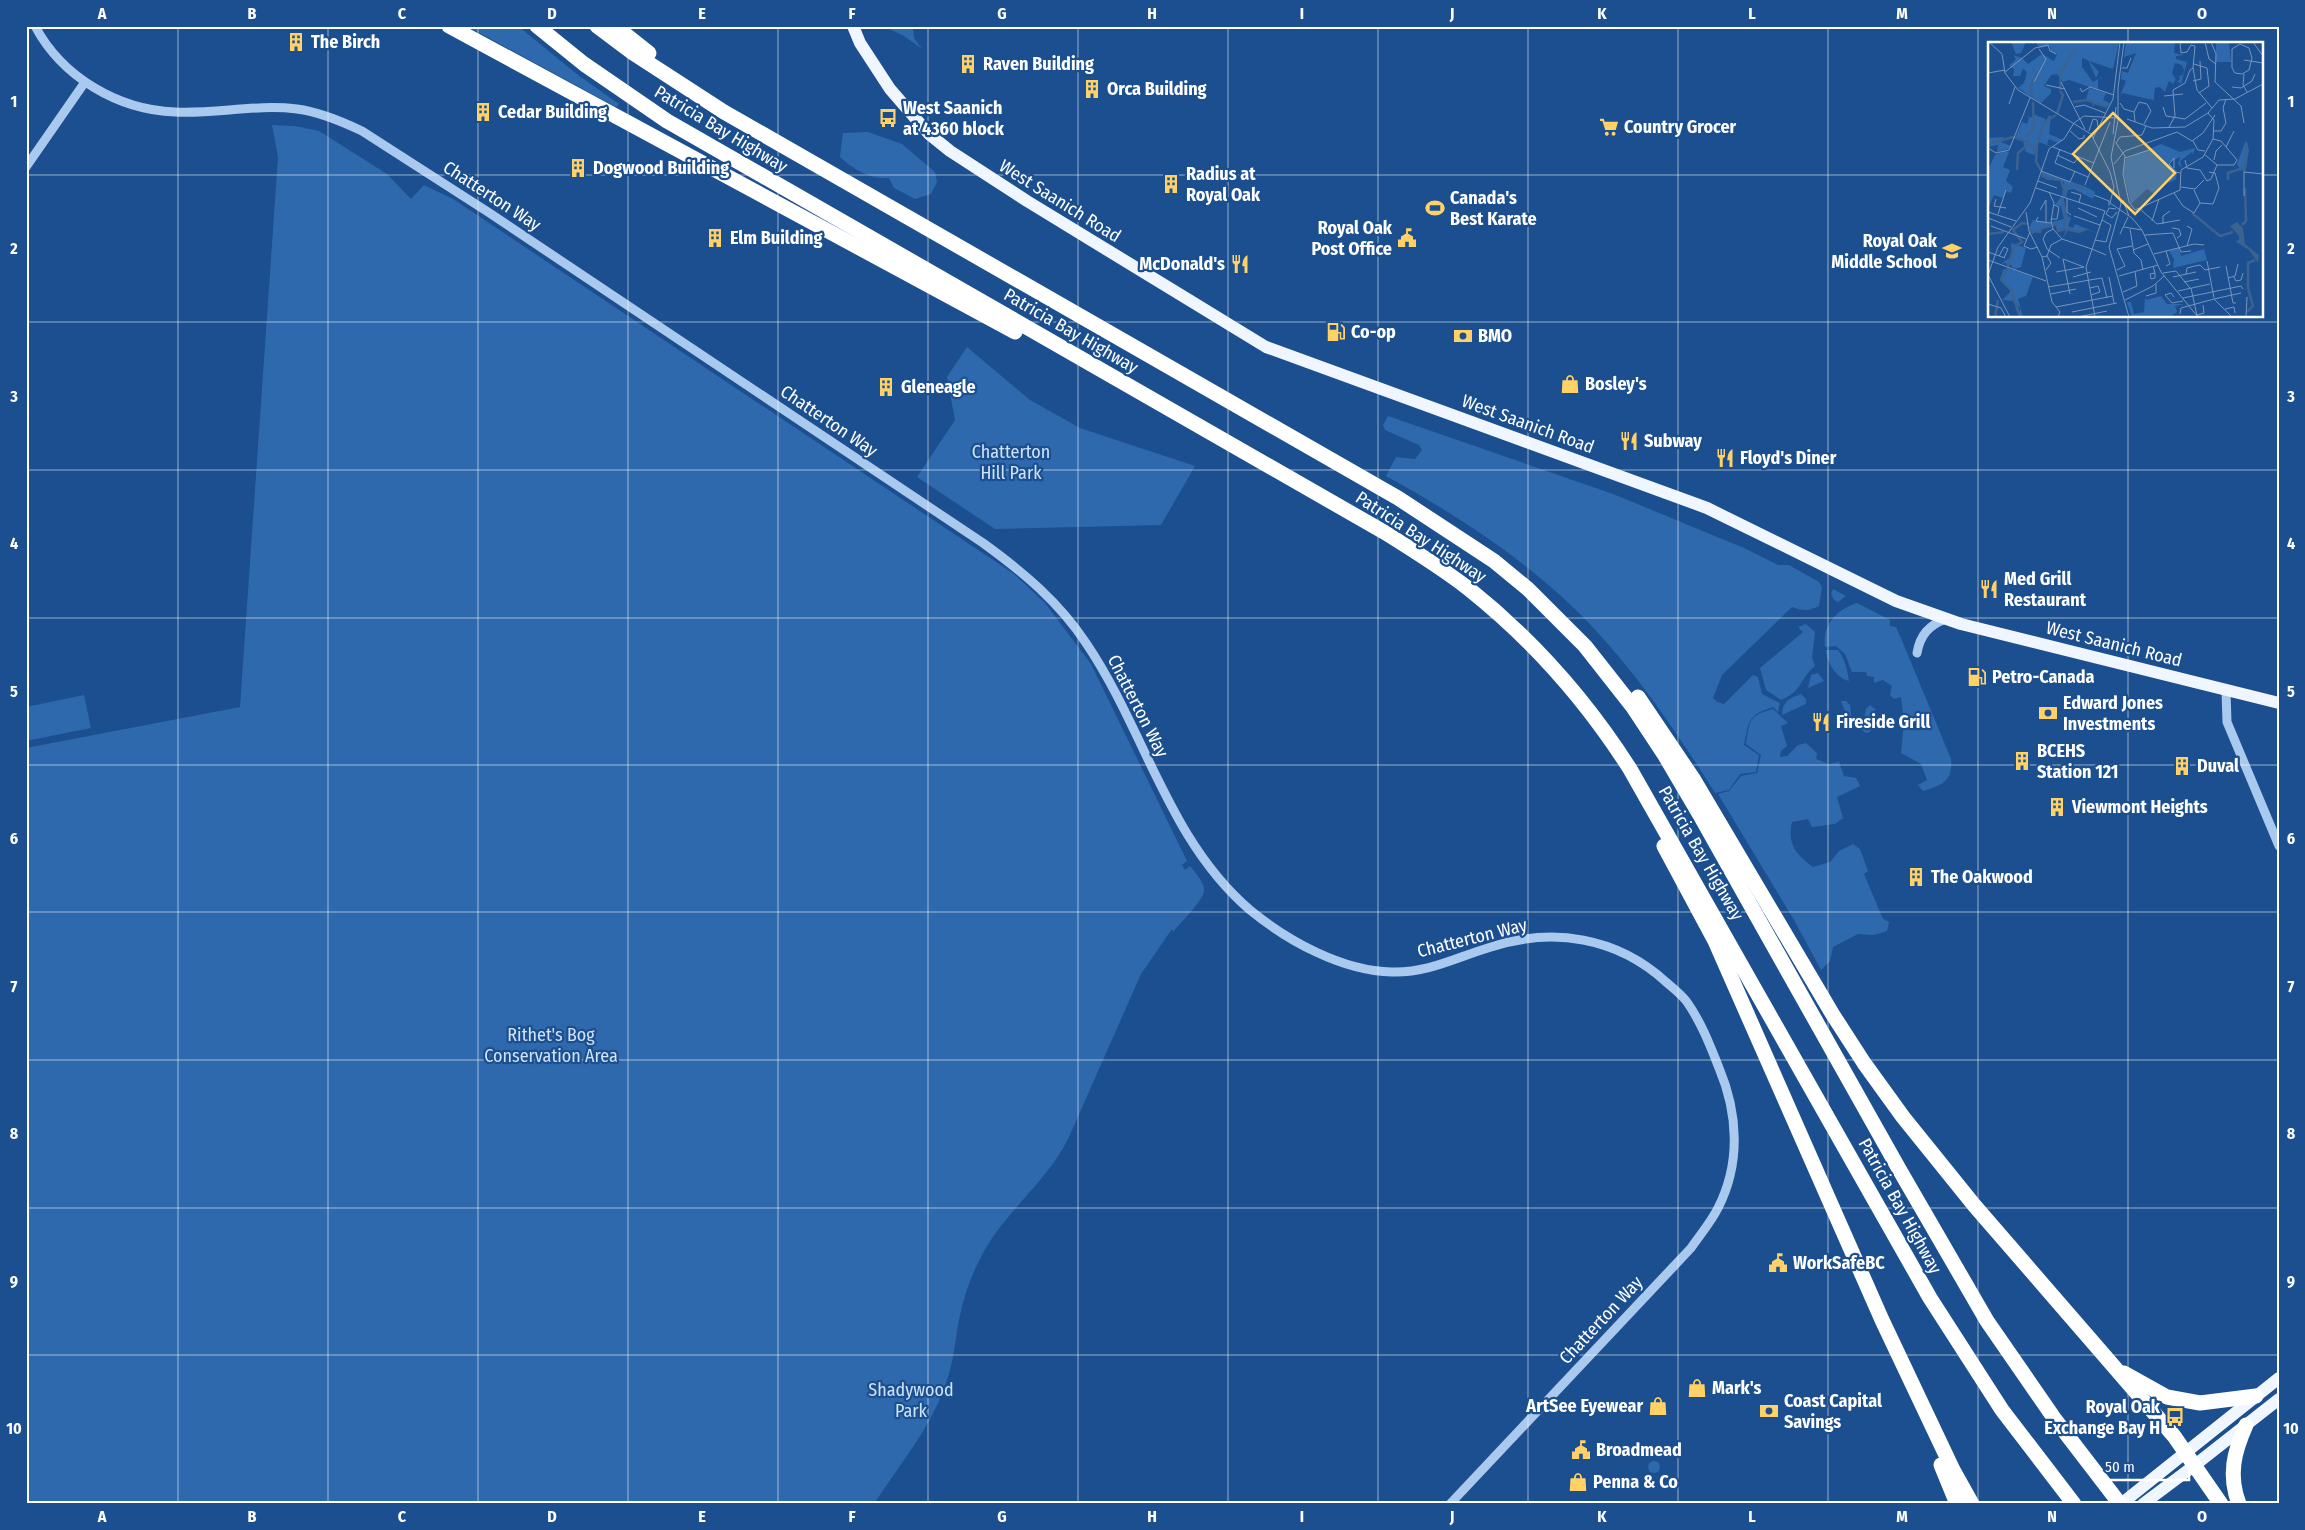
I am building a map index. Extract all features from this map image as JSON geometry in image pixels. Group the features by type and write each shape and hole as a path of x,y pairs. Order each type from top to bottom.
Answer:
{"highway":[{"path":"449,26 1101,380 1134,389"},
{"name":"Patricia Bay Highway","path":"537,26 622,92 668,121 1384,532 1468,588 1514,627 1567,682 1601,725 1630,769 1930,1298 2002,1410 2074,1504"},
{"name":"Patricia Bay Highway","path":"596,26 640,58 724,112 1398,498 1470,545 1528,589 1585,646 1633,707 1664,754 1903,1177 1987,1321 2054,1418 2120,1504"},
{"path":"615,26 694,83 724,112"},
{"path":"1528,589 1557,604 1588,635 1621,674 1694,780 1864,1064 1903,1117 1974,1205 2191,1459 2221,1504"},
{"path":"1630,769 1664,846 1715,941 1882,1320 1953,1470 1972,1504"},
{"path":"1882,1320 1894,1358 1957,1504"},
{"path":"2115,1368 2167,1396 2200,1403 2256,1396"},
{"path":"2238,1504 2233,1489 2232,1469 2237,1446 2246,1425"}],"main road":[{"name":"West Saanich Road","path":"853,26 880,76 929,134 950,151 1027,202 1252,340 1368,385 1707,508 1896,601 1946,619 2279,703"},
{"path":"2143,1504 2169,1483 2256,1396 2279,1378"},
{"path":"2120,1504 2161,1473 2191,1459 2246,1425 2279,1399"}],"street":[{"name":"Chatterton Way","path":"35,26 56,56 85,82 104,94 127,104 151,110 176,112 269,107 304,110 341,120 362,131 480,207 991,548 1022,571 1064,613 1086,643 1106,676 1151,767 1200,854 1226,888 1253,912 1281,932 1340,962 1366,970 1394,972 1444,965 1493,946 1553,935 1586,939 1612,948 1651,968 1686,1000 1709,1042 1730,1094 1735,1133 1732,1173 1718,1209 1691,1248 1450,1504"},
{"path":"26,166 85,82"},
{"path":"1917,652 1919,641 1924,633 1936,622 1946,619"},
{"path":"2226,691 2227,722 2279,846"}],"green space":[{"path":"467,26 518,26 578,75 619,104 616,107"},
{"path":"883,26 913,26 914,38 922,49 904,36"},
{"name":"Rithet's Bog Conservation Area","path":"272,125 295,126 319,131 387,174 411,199 424,185 453,199 1014,574 1045,603 1091,664 1187,861 1182,865 1185,870 1190,866 1203,884 1204,891 1200,900 1173,932 1172,929 1141,974 1060,1154 1012,1212 980,1259 965,1296 951,1365 941,1397 925,1428 874,1504 26,1504 26,748 240,707 278,157"},
{"path":"868,132 902,144 935,172 937,182 931,194 915,199 894,188 889,178 863,173 850,166 840,157 843,133"},
{"name":"Chatterton Hill Park","path":"967,347 1030,400 1080,428 1195,466 1161,525 995,529 917,477 955,420 947,377"},
{"path":"1388,416 1613,494 1744,548 1778,565 1789,565 1819,582 1822,587 1819,606 1806,610 1792,607 1722,675 1713,698 1717,702 1724,704 1753,675 1758,677 1762,694 1780,703 1778,712 1773,707 1765,710 1754,716 1749,724 1744,745 1759,755 1756,772 1740,774 1729,790 1715,793 1644,689 1625,664 1583,617 1541,578 1499,546 1455,516 1386,476 1396,457 1415,459 1422,450 1419,445 1385,430 1383,425"},
{"path":"1833,589 1846,596 1838,602 1834,600 1831,594"},
{"path":"1857,603 1890,620 1890,626 1896,627 1903,643 1951,759 1948,778 1936,787 1923,791 1918,785 1927,780 1921,764 1901,753 1904,721 1901,697 1894,699 1890,695 1892,686 1883,680 1874,683 1874,677 1867,676 1866,672 1852,672 1845,654 1836,646 1825,647 1826,632 1832,619 1843,609"},
{"path":"1806,624 1815,632 1812,658 1815,666 1793,693 1781,700 1766,690 1760,668 1803,632 1798,627"},
{"path":"1826,650 1838,650 1845,664 1849,681 1840,677 1833,669 1828,660"},
{"path":"1818,673 1824,681 1808,688 1811,675"},
{"path":"1801,694 1806,699 1806,704 1782,715 1785,703"},
{"path":"84,695 91,728 26,741 26,707"},
{"path":"1841,701 1846,701 1850,705 1853,731"},
{"path":"1870,705 1876,710 1873,712 1873,715 1877,715 1873,729 1868,733 1862,729 1866,709"},
{"path":"1773,709 1788,723 1781,726 1787,746 1781,751 1780,757 1787,756 1798,745 1806,743 1817,753 1816,759 1829,764 1839,762 1844,776 1856,778 1860,786 1837,797 1843,818 1835,824 1812,827 1808,819 1792,822 1791,837 1794,848 1813,867 1830,862 1839,851 1853,844 1860,849 1868,871 1864,874 1883,919 1889,922 1887,931 1874,935 1858,934 1833,947 1830,961 1821,970 1794,920 1718,794 1729,791 1741,776 1757,773 1761,755 1746,744 1748,729 1755,717"},
{"path":"1656,1461 1659,1462 1659,1472 1652,1473 1649,1472 1648,1465 1649,1462"}],"place":[{"name":"The Birch","path":"296,42"},
{"name":"Raven Building","path":"968,64"},
{"name":"Orca Building","path":"1092,89"},
{"name":"Cedar Building","path":"483,112"},
{"name":"West Saanich at 4360 block","path":"888,118"},
{"name":"Country Grocer","path":"1609,127"},
{"name":"Dogwood Building","path":"578,168"},
{"name":"Radius at Royal Oak","path":"1171,184"},
{"name":"Canada's Best Karate","path":"1435,208"},
{"name":"Elm Building","path":"715,238"},
{"name":"Royal Oak Post Office","path":"1407,238"},
{"name":"Royal Oak Middle School","path":"1952,251"},
{"name":"McDonald's","path":"1240,264"},
{"name":"Co-op","path":"1336,332"},
{"name":"BMO","path":"1463,336"},
{"name":"Bosley's","path":"1570,384"},
{"name":"Gleneagle","path":"886,387"},
{"name":"Subway","path":"1629,441"},
{"name":"Floyd's Diner","path":"1725,458"},
{"name":"Med Grill Restaurant","path":"1989,589"},
{"name":"Petro-Canada","path":"1977,677"},
{"name":"Edward Jones Investments","path":"2048,713"},
{"name":"Fireside Grill","path":"1821,722"},
{"name":"BCEHS Station 121","path":"2022,761"},
{"name":"Duval","path":"2182,766"},
{"name":"Viewmont Heights","path":"2057,807"},
{"name":"The Oakwood","path":"1916,877"},
{"name":"WorkSafeBC","path":"1778,1263"},
{"name":"Mark's","path":"1697,1388"},
{"name":"ArtSee Eyewear","path":"1658,1406"},
{"name":"Coast Capital Savings","path":"1769,1411"},
{"name":"Royal Oak Exchange Bay H","path":"2175,1417"},
{"name":"Broadmead","path":"1581,1450"},
{"name":"Penna & Co","path":"1578,1482"}],"park label":[{"name":"Shadywood Park","path":"911,1400"}]}
